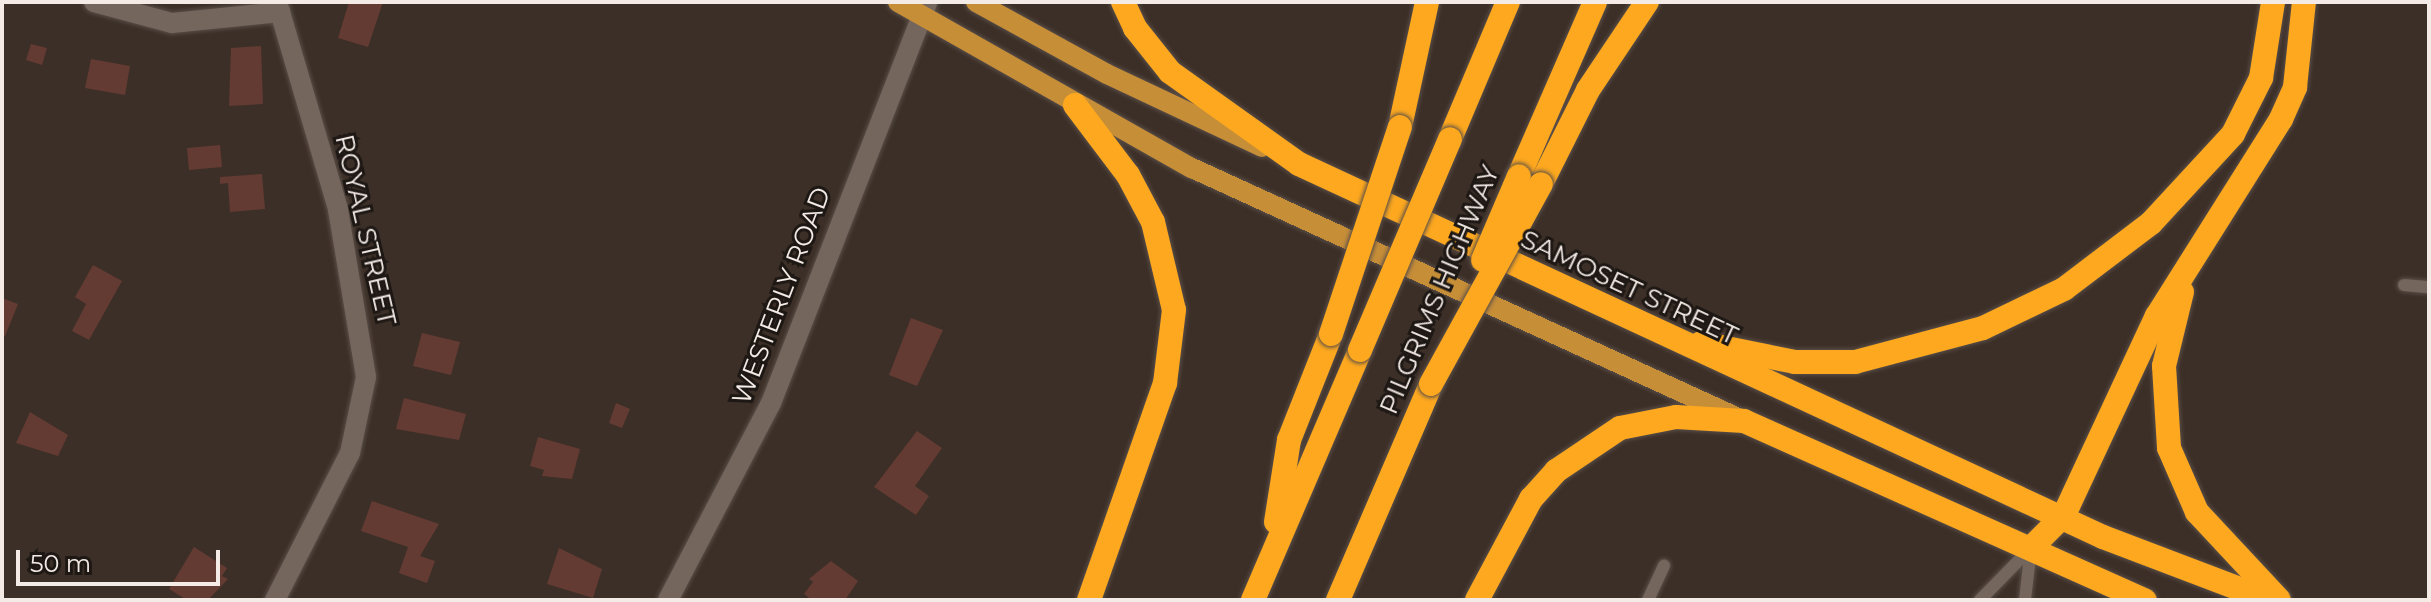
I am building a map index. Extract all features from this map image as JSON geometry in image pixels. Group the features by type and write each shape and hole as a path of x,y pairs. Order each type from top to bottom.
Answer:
{"highway":[{"path":"1123,2 1170,72 1299,164"},
{"path":"1271,558 1289,440 1331,334 1400,127 1427,2"},
{"name":"PILGRIMS HIGHWAY","path":"1253,600 1508,2"},
{"name":"PILGRIMS HIGHWAY","path":"1338,600 1431,384 1530,180 1595,2"},
{"path":"1530,180 1647,2"},
{"path":"1671,338 1795,362 1855,362 1983,328 2064,289 2151,223 2233,134 2261,78 2273,2"},
{"path":"2031,548 2064,515 2157,316 2188,272 2281,119 2295,87 2304,2"},
{"path":"1075,105 1128,175 1153,222 1174,310 1165,383 1089,600"},
{"name":"SAMOSET STREET","path":"1299,164 1671,338 2064,515 2103,537 2269,600"},
{"path":"2188,272 2164,366 2169,448 2197,512 2279,600"},
{"path":"1477,600 1531,499 1586,446 1650,420 1744,421 2145,600"}],"main road":[{"path":"898,2 924,9 1075,105 1406,270 1744,421"},
{"name":"SAMOSET STREET","path":"976,2 1107,74 1299,164"}],"street":[{"path":"94,2 172,23 279,7"},
{"name":"ROYAL STREET","path":"275,600 350,453 366,377 338,209 279,7"},
{"name":"WESTERLY ROAD","path":"668,600 760,427 924,9"}],"lane":[{"path":"2404,285 2429,287"},
{"path":"1980,600 2031,548"},
{"path":"2025,600 2031,548"},
{"path":"1648,600 1664,566"}],"building":[{"path":"349,2 383,2 368,47 338,38"},
{"path":"31,44 47,48 42,65 26,60"},
{"path":"261,46 263,104 229,106 231,48"},
{"path":"91,59 130,66 125,95 85,88"},
{"path":"220,145 222,167 189,170 187,148"},
{"path":"262,174 265,209 230,212 228,183 220,184 220,177"},
{"path":"93,265 122,281 89,340 72,331 86,304 75,297"},
{"path":"2,298 18,304 5,336 2,335"},
{"path":"911,318 943,330 917,386 889,375"},
{"path":"422,333 460,342 451,375 413,366"},
{"path":"404,398 466,414 459,440 396,429"},
{"path":"616,403 630,409 622,428 609,423"},
{"path":"30,412 68,435 58,456 16,443"},
{"path":"917,431 942,448 915,486 929,496 916,515 874,487"},
{"path":"538,437 580,449 572,479 542,476 544,470 530,466"},
{"path":"372,501 439,524 420,556 435,561 427,583 399,573 408,547 361,531"},
{"path":"194,547 227,568 222,576 228,579 208,600 187,600 169,589"},
{"path":"559,548 602,569 593,598 547,584"},
{"path":"831,561 858,581 845,600 812,600 804,594 813,582 809,579"}]}
